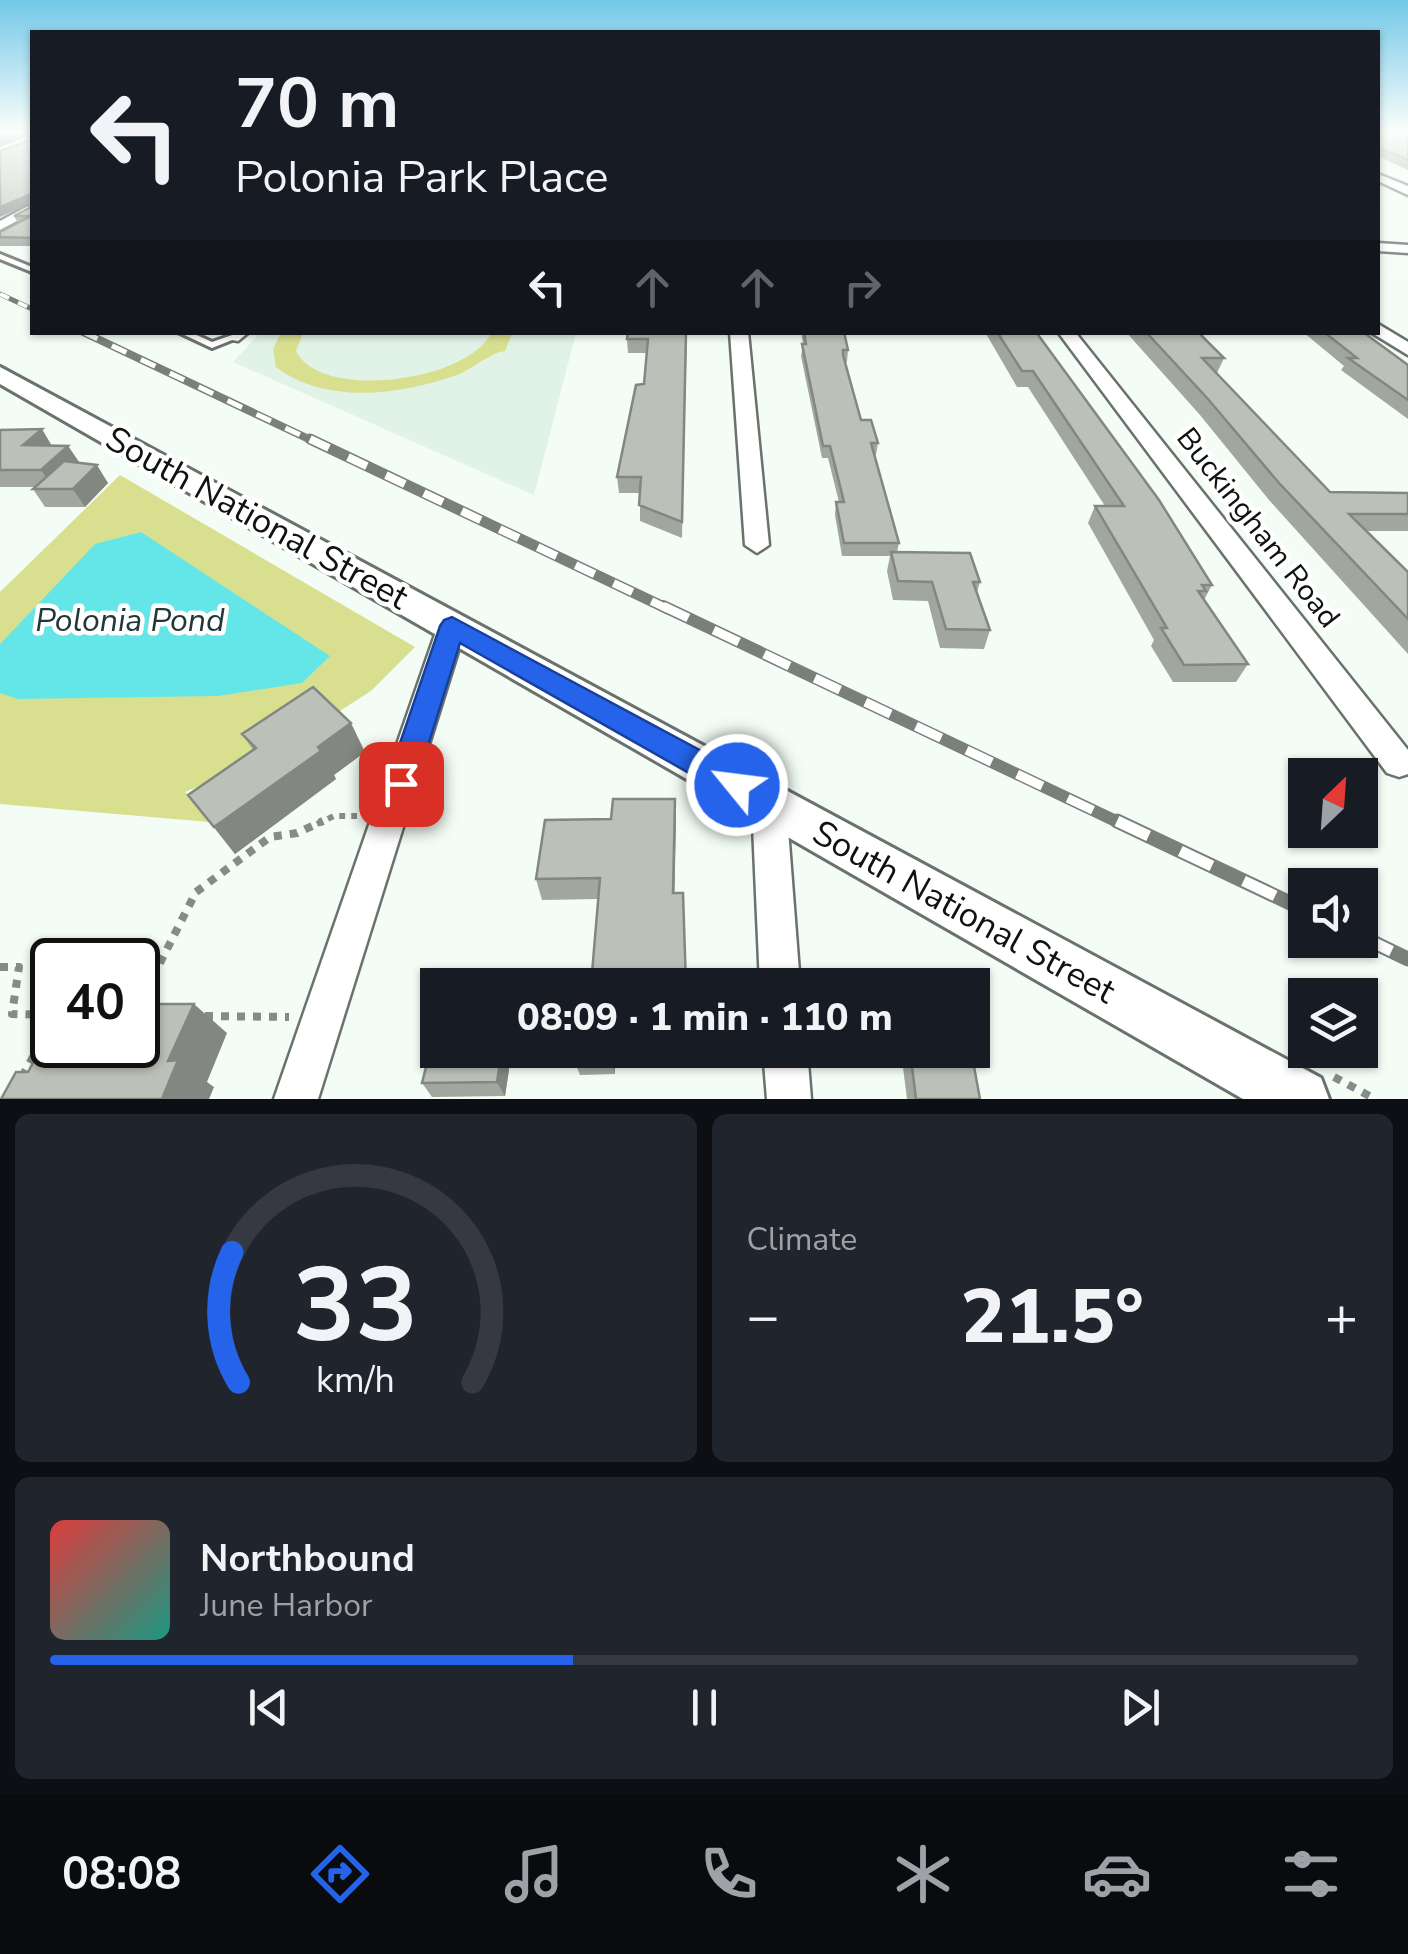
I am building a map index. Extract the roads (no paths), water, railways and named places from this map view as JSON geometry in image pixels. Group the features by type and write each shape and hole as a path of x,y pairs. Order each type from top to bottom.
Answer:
{"street":[{"path":"0,226 30,209"},
{"path":"1380,247 1408,248"},
{"path":"1380,329 1408,350"},
{"path":"739,335 757,545"},
{"name":"Buckingham Road","path":"1068,335 1399,763"},
{"name":"South National Street","path":"5,384 452,626 1300,1099"},
{"path":"296,1099 452,626"},
{"path":"768,803 779,968"},
{"path":"786,1068 789,1099"}],"lane":[{"path":"0,256 30,269"},
{"path":"189,335 212,345 237,335"}],"water":[{"name":"Polonia Pond","path":"141,532 330,656 302,683 218,696 18,699 0,693 0,644 95,544"}],"railway":[{"path":"0,294 30,308"},
{"path":"89,335 315,442"},
{"path":"310,439 668,609"},
{"path":"663,606 1122,824"},
{"path":"1117,821 1288,902"},
{"path":"1378,945 1408,959"}]}
